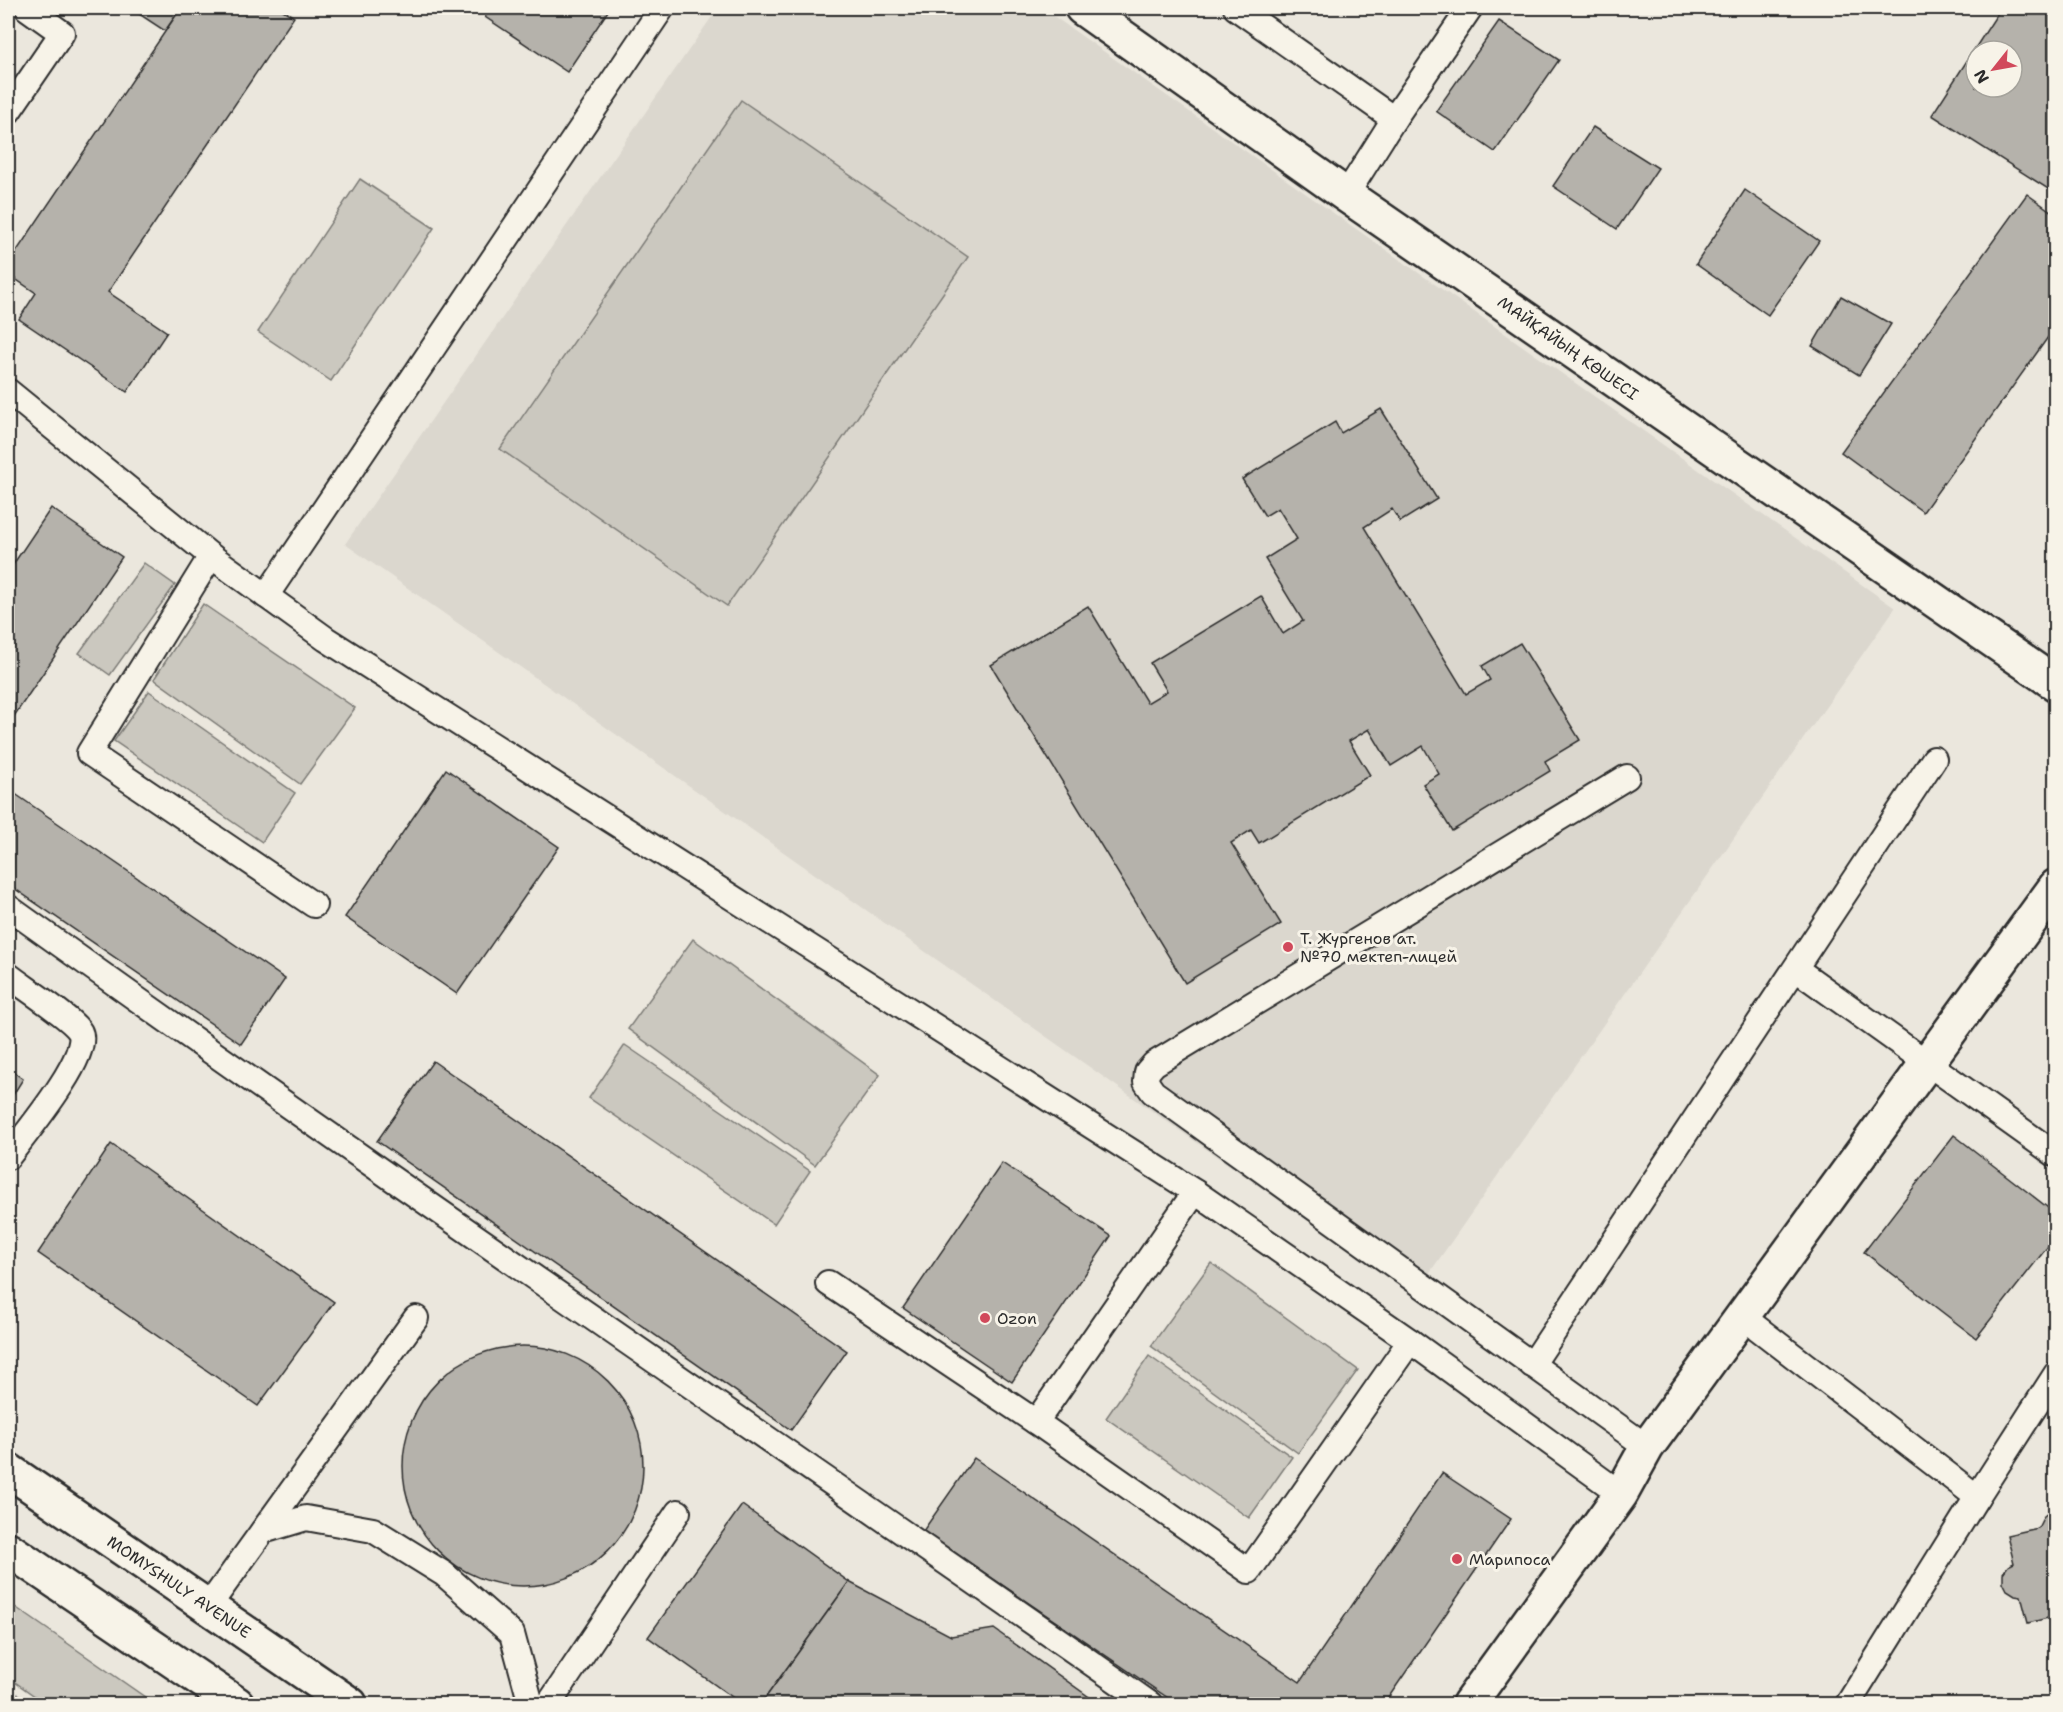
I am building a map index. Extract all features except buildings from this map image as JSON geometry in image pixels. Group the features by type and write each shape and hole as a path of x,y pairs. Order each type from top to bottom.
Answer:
{"street":[{"name":"МАЙҚАЙЫҢ КӨШЕСІ","path":"1082,8 1346,195 2055,684"},
{"path":"1469,1704 1621,1494 1647,1447 2055,886"},
{"name":"MOMYSHULY AVENUE","path":"8,1470 350,1704"},
{"path":"8,1550 237,1704"}],"lane":[{"path":"8,112 62,33 27,8"},
{"path":"266,596 662,8"},
{"path":"1236,8 1394,118"},
{"path":"1346,195 1394,118 1470,8"},
{"path":"11,402 211,556 336,645 1195,1192 1410,1341 1621,1494"},
{"path":"211,556 89,753 314,905"},
{"path":"1532,1365 1934,759"},
{"path":"1627,777 1154,1064 1147,1072 1146,1082 1153,1092 1647,1447"},
{"path":"8,907 207,1051 1150,1704"},
{"path":"1796,969 2055,1155"},
{"path":"8,975 65,1017 80,1032 82,1041 72,1069 8,1157"},
{"path":"1035,1422 1195,1192"},
{"path":"828,1283 1035,1422 1249,1571 1410,1341"},
{"path":"1743,1317 1977,1497"},
{"path":"208,1607 416,1318"},
{"path":"1848,1704 2055,1374"},
{"path":"549,1704 678,1512"},
{"path":"263,1531 306,1518 374,1530 444,1574 512,1634 531,1704"}],"path":[{"path":"8,1689 30,1704"}],"shaded area":[{"name":"Т. Жүргенов ат. №70 мектеп-лицей","path":"718,8 1042,8 1895,608 1414,1295 345,544"},
{"path":"741,100 968,257 727,606 500,449"},
{"path":"360,179 434,228 331,381 258,332"},
{"path":"144,563 175,585 110,675 79,653"},
{"path":"203,604 355,708 300,784 154,679"},
{"path":"149,691 295,793 262,842 114,741"},
{"path":"693,939 880,1075 815,1165 628,1029"},
{"path":"625,1045 810,1171 774,1224 589,1098"},
{"path":"1211,1263 1358,1370 1298,1453 1151,1346"},
{"path":"1149,1356 1292,1457 1249,1518 1106,1418"},
{"path":"8,1602 155,1704 46,1704 8,1677"}],"place":[{"name":"Т. Жүргенов ат. №70 мектеп-лицей","path":"1288,947"},
{"name":"Ozon","path":"985,1318"},
{"name":"Марипоса","path":"1457,1559"}]}
